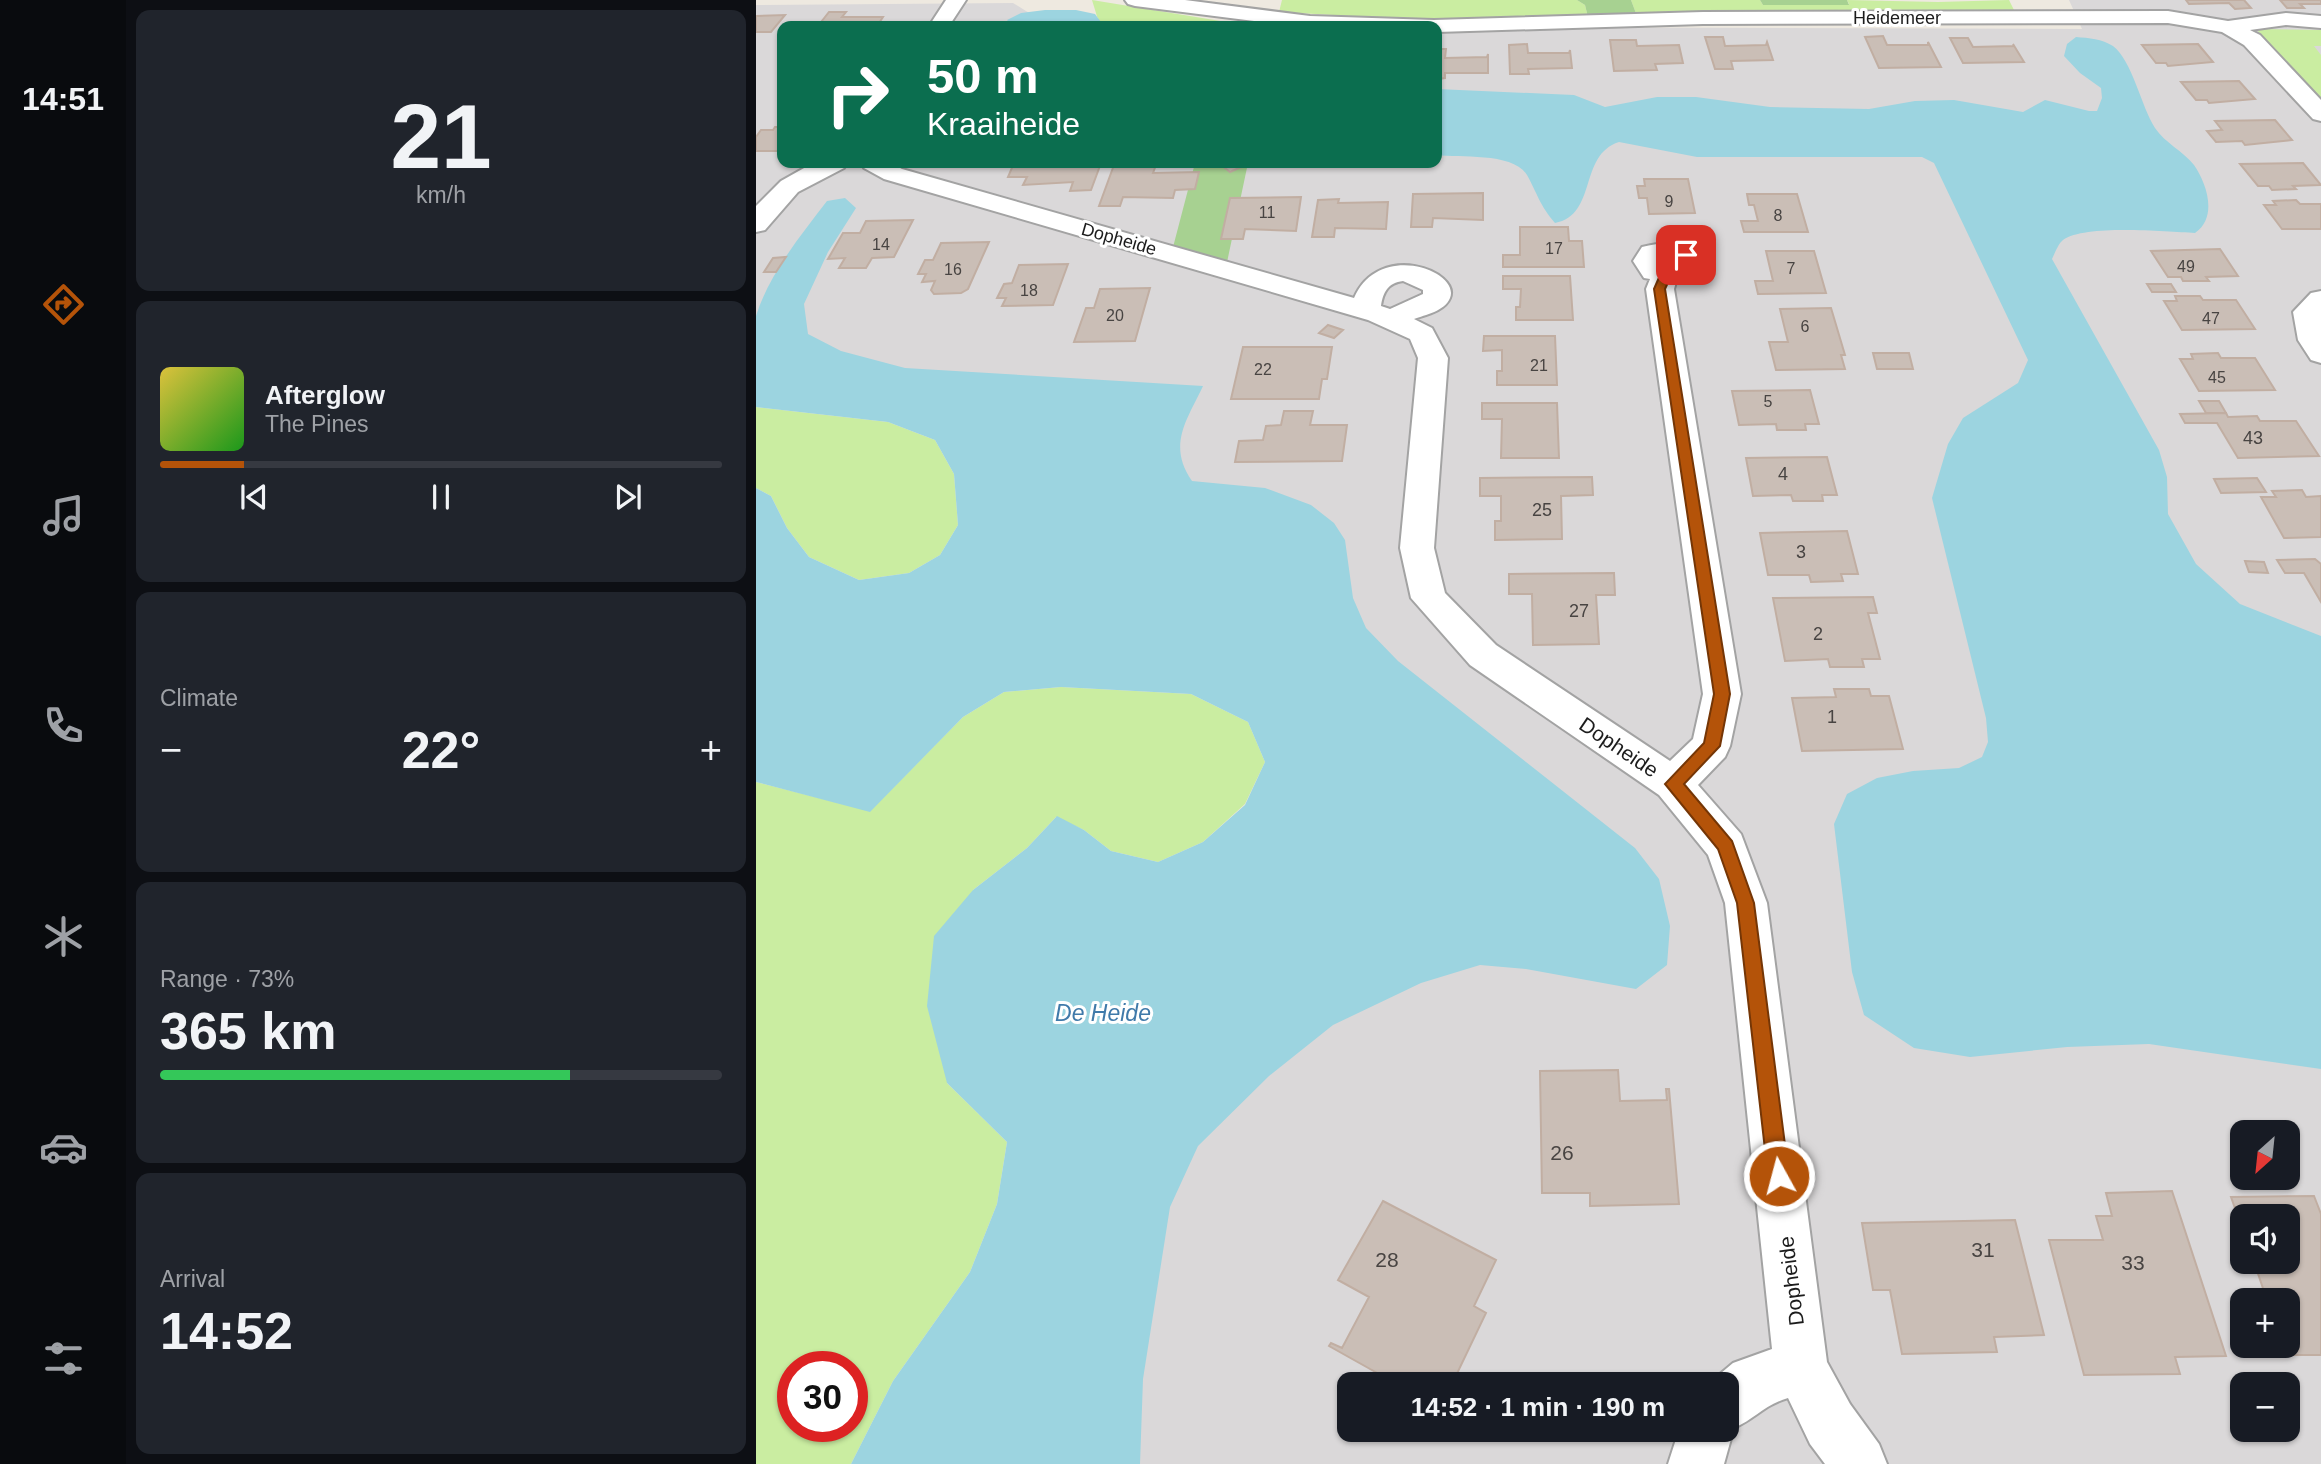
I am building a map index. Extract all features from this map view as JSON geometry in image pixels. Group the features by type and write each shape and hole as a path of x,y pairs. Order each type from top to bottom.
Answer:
{"street":[{"path":"942,21 956,0"},
{"path":"1135,0 1302,21"},
{"name":"Heidemeer","path":"1442,26 1703,18 2168,17 2228,27 2252,40 2321,114"},
{"path":"2228,27 2286,19 2321,22"},
{"path":"756,224 776,196 825,168"},
{"name":"Dopheide","path":"882,168 893,174 1378,315 1422,334 1433,358 1417,548 1429,598 1483,655 1674,784 1726,846 1746,903 1801,1367 1830,1424 1858,1464"},
{"path":"1665,275 1660,289 1722,694 1712,746 1674,784"},
{"path":"2321,299 2307,312 2312,340 2321,354"},
{"path":"1739,1393 1752,1382 1801,1367"},
{"path":"1696,1464 1703,1442"}],"shaded area":[{"path":"2069,0 2321,0 2321,661 2188,604 2065,338 2044,228 2120,119 1613,111 1442,99 1442,27 2082,29"},
{"path":"1013,3 1042,21 777,21 777,168 1442,168 1442,150 1594,132 1934,148 2321,994 2321,1464 1074,1464 1345,641 756,352 756,5"}],"green space":[{"path":"1092,0 1220,21 1098,21"},
{"path":"1282,0 1577,0 1585,5 1588,17 1461,22 1279,12"},
{"path":"1577,0 1631,0 1637,16 1588,17 1585,5"},
{"path":"1631,0 1760,0 1763,5 1849,4 1847,0 2009,0 2014,10 1765,11 1637,16"},
{"path":"1760,0 1847,0 1849,5 1763,5"},
{"path":"2256,29 2321,30 2321,46 2314,46 2321,55 2321,99"},
{"path":"1194,168 1247,168 1226,267 1172,251"},
{"path":"756,407 888,422 935,440 954,474 958,525 940,555 909,573 859,580 809,557 787,528 771,496 756,488"},
{"path":"1061,687 1191,694 1248,722 1265,762 1245,804 1203,842 1158,862 1111,851 1084,830 1056,817 1027,848 973,890 947,1083 1007,1142 997,1204 970,1272 893,1381 868,1430 868,1351 777,1351 777,1442 862,1442 851,1464 756,1464 756,782 870,811 963,717 1004,692"}],"water":[{"path":"1076,10 1095,14 1100,21 1007,20 1021,13"},
{"path":"2076,37 2091,38 2113,46 2120,53 2155,128 2190,160 2199,173 2206,191 2208,209 2202,226 2195,233 2127,230 2089,232 2063,240 2052,259 2159,450 2167,477 2168,514 2196,564 2240,604 2321,636 2321,1069 2149,1044 2067,1047 1970,1057 1914,1048 1864,1015 1852,972 1834,824 1847,794 1877,778 1913,771 1959,768 1982,757 1988,742 1986,718 1932,498 1948,444 1963,418 2018,383 2028,360 1934,163 1922,157 1697,157 1619,142 1606,149 1598,159 1577,209 1568,218 1555,223 1542,205 1527,175 1520,168 1498,159 1442,155 1442,89 1574,95 1605,107 1657,97 1696,97 1770,107 1869,109 1915,101 1954,100 2023,112 2045,100 2097,111 2102,98 2101,88 2080,73 2064,56 2067,44"},
{"name":"De Heide","path":"845,198 856,208 828,252 804,304 808,334 841,351 905,368 1203,386 1186,422 1180,444 1181,456 1192,481 1265,488 1311,505 1334,523 1345,540 1353,598 1366,628 1398,661 1635,848 1659,879 1670,926 1667,965 1636,989 1526,969 1480,965 1421,983 1333,1025 1269,1076 1198,1146 1170,1207 1143,1379 1140,1464 851,1464 862,1442 868,1442 868,1430 893,1381 970,1272 997,1204 1007,1142 947,1083 927,1006 934,936 973,890 1027,848 1057,816 1084,830 1111,851 1158,862 1203,842 1245,805 1265,762 1248,722 1191,694 1061,687 1004,692 963,717 870,812 756,782 756,488 771,496 787,528 809,557 859,580 909,573 940,555 958,525 954,474 935,440 888,422 756,407 756,316 769,285 827,201"}],"building":[{"path":"2186,0 2244,0 2251,8 2235,9 2229,3 2189,4"},
{"path":"2280,0 2321,0 2321,4 2300,4 2304,8 2287,8"},
{"path":"829,12 846,12 842,17 883,17 880,21 822,21"},
{"path":"785,15 777,21 771,32 756,32 756,16"},
{"path":"1883,36 1887,45 1928,45 1928,42 1941,67 1879,68 1865,37"},
{"path":"1705,37 1723,37 1725,46 1766,45 1767,42 1773,60 1731,61 1733,69 1715,69"},
{"path":"1950,38 1968,38 1973,47 2014,46 2013,44 2024,62 1963,63"},
{"path":"1610,40 1636,40 1637,46 1679,45 1683,63 1655,64 1657,70 1614,71"},
{"path":"1527,44 1528,53 1569,53 1570,50 1572,68 1528,69 1529,74 1510,74 1509,45"},
{"path":"2198,44 2213,62 2168,66 2166,63 2156,63 2142,45"},
{"path":"1442,49 1446,49 1445,58 1487,57 1488,54 1488,73 1445,73 1445,78 1442,78"},
{"path":"2239,81 2255,99 2209,103 2207,100 2196,100 2181,82"},
{"path":"2275,120 2292,140 2245,145 2242,141 2216,142 2207,131 2222,130 2215,121"},
{"path":"777,127 777,151 756,151 756,137 761,130 773,130"},
{"path":"2303,163 2321,185 2272,190 2269,186 2258,186 2240,164"},
{"path":"1012,168 1099,168 1091,190 1070,191 1073,182 1023,185 1027,177 1008,177"},
{"path":"1113,168 1155,168 1153,173 1199,172 1195,189 1175,190 1173,198 1123,197 1120,206 1099,206"},
{"path":"1644,179 1688,179 1695,213 1649,214 1647,198 1639,198 1637,186 1645,186"},
{"path":"1483,193 1483,220 1433,218 1432,227 1411,227 1413,194"},
{"path":"1747,194 1797,194 1808,232 1744,232 1741,221 1758,221 1754,205 1749,205"},
{"path":"1301,197 1296,231 1245,229 1243,239 1221,239 1230,198"},
{"path":"1339,199 1338,203 1388,202 1386,229 1335,228 1334,237 1312,237 1318,200"},
{"path":"2296,200 2300,204 2321,204 2321,229 2282,229 2264,205 2276,205 2273,201"},
{"path":"913,220 894,257 872,258 866,268 839,268 845,258 828,259 843,233 860,233 866,221"},
{"path":"1520,227 1568,227 1569,241 1582,241 1584,267 1503,267 1503,255 1520,255"},
{"path":"989,242 968,289 961,293 934,294 931,290 935,281 922,282 926,274 918,274 925,260 933,260 941,243"},
{"path":"2220,249 2238,276 2206,277 2209,281 2183,281 2181,277 2168,277 2151,251"},
{"path":"1766,251 1814,251 1826,293 1758,294 1755,281 1773,281"},
{"path":"786,257 776,272 764,272 773,258"},
{"path":"1068,264 1053,305 1002,306 1006,298 997,298 1004,284 1012,283 1019,265"},
{"path":"1503,276 1570,276 1573,320 1516,320 1521,289 1503,289"},
{"path":"2147,284 2171,284 2176,292 2152,292"},
{"path":"1150,288 1135,341 1074,342 1086,308 1094,308 1100,289"},
{"path":"2175,296 2200,296 2203,300 2236,300 2255,329 2182,330 2164,301 2177,301"},
{"path":"1831,308 1845,355 1841,355 1845,369 1776,370 1769,342 1788,342 1780,309"},
{"path":"1328,325 1343,330 1334,338 1319,333"},
{"path":"1484,336 1555,336 1557,385 1497,385 1497,371 1502,371 1502,350 1483,351"},
{"path":"1243,347 1332,347 1327,379 1322,379 1319,399 1231,399"},
{"path":"1873,353 1909,353 1913,369 1877,369"},
{"path":"2218,353 2221,358 2255,358 2275,390 2199,391 2180,359 2193,359 2191,354"},
{"path":"1810,390 1819,424 1805,424 1806,430 1777,430 1776,424 1739,425 1732,391"},
{"path":"2199,401 2219,401 2226,413 2206,413"},
{"path":"1482,403 1557,403 1559,458 1501,458 1502,419 1482,419"},
{"path":"1284,411 1313,411 1310,425 1347,425 1342,461 1235,462 1239,441 1263,440 1266,426 1281,425"},
{"path":"2226,413 2228,417 2257,416 2260,421 2296,421 2319,456 2238,458 2217,423 2185,423 2180,414"},
{"path":"1827,457 1837,495 1822,495 1823,501 1793,501 1791,495 1753,496 1746,458"},
{"path":"1592,477 1593,495 1561,496 1562,539 1495,540 1495,521 1501,521 1501,496 1480,496 1480,478"},
{"path":"2257,478 2266,492 2221,493 2214,479"},
{"path":"2302,490 2306,497 2321,496 2321,537 2284,538 2261,497 2276,497 2272,491"},
{"path":"1847,531 1858,574 1841,574 1843,581 1811,582 1809,575 1768,575 1760,533"},
{"path":"2315,559 2321,564 2321,602 2304,573 2285,573 2277,560"},
{"path":"2245,561 2264,562 2268,573 2249,572"},
{"path":"1614,573 1615,595 1596,595 1599,644 1533,645 1532,594 1509,594 1509,574"},
{"path":"1873,597 1877,613 1868,613 1880,659 1862,659 1864,667 1830,667 1828,659 1785,661 1773,598"},
{"path":"1834,689 1869,689 1871,696 1889,696 1903,749 1802,751 1792,698 1836,697"},
{"path":"1618,1070 1620,1101 1667,1100 1666,1089 1669,1089 1679,1204 1590,1206 1590,1193 1542,1193 1540,1071"},
{"path":"2172,1191 2226,1356 2175,1357 2180,1374 2084,1375 2049,1240 2103,1240 2096,1216 2112,1216 2106,1193"},
{"path":"2314,1196 2321,1214 2321,1355 2300,1355 2300,1288 2263,1288 2258,1274 2300,1274 2300,1204 2233,1204 2231,1197"},
{"path":"1383,1201 1496,1260 1474,1306 1486,1313 1458,1372 1376,1372 1329,1346 1331,1343 1342,1348 1369,1297 1338,1280"},
{"path":"2015,1220 2044,1335 1994,1337 1997,1352 1902,1354 1890,1290 1873,1290 1862,1223"}],"route":[{"path":"1686,255 1690,260 1689,265 1679,273 1665,275 1660,289 1722,694 1712,746 1674,784 1726,846 1746,903 1779,1176"}]}
